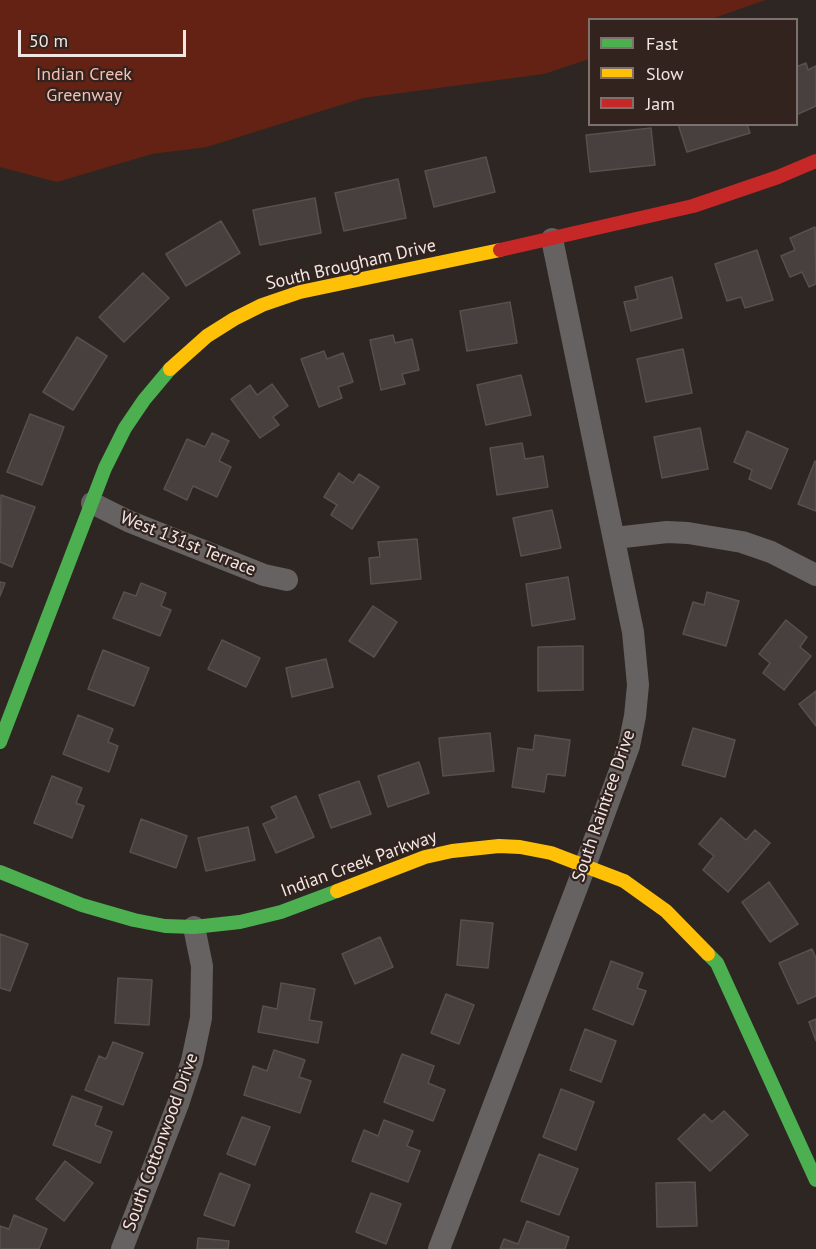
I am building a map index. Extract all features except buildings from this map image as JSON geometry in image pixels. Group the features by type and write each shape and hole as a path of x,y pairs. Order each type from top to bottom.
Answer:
{"street":[{"name":"South Brougham Drive","path":"0,742 105,468 125,429 144,400 183,356 207,336 262,305 300,292 552,239 693,206 778,177 816,161"},
{"name":"South Raintree Drive","path":"439,1249 585,866 628,746 638,685 633,632 615,538 555,263 552,239"},
{"name":"West 131st Terrace","path":"92,502 139,526 264,575 287,580"},
{"path":"615,538 667,532 742,542 771,552 816,575"},
{"name":"Indian Creek Parkway","path":"0,872 82,905 134,920 165,926 194,927 240,922 280,912 425,857 452,851 499,846 520,847 551,853 624,881 666,911 717,963 816,1180"},
{"name":"South Cottonwood Drive","path":"122,1249 178,1104 192,1061 201,1018 202,966 194,927"}],"green space":[{"name":"Indian Creek Greenway","path":"0,0 766,0 714,18 588,18 588,59 544,74 363,98 207,147 152,154 57,182 0,167"}],"traffic: fast":[{"path":"0,742 105,468 125,428 144,400 170,369"},
{"path":"0,872 82,905 165,926 194,927 240,922 281,912 337,891"},
{"path":"708,954 717,963 816,1180"}],"traffic: slow":[{"path":"170,369 207,336 262,305 300,292 500,250"},
{"path":"337,891 425,857 452,851 499,846 520,847 551,853 624,881 666,911 708,954"}],"traffic: jam":[{"path":"500,250 693,206 778,177 816,161"}]}
